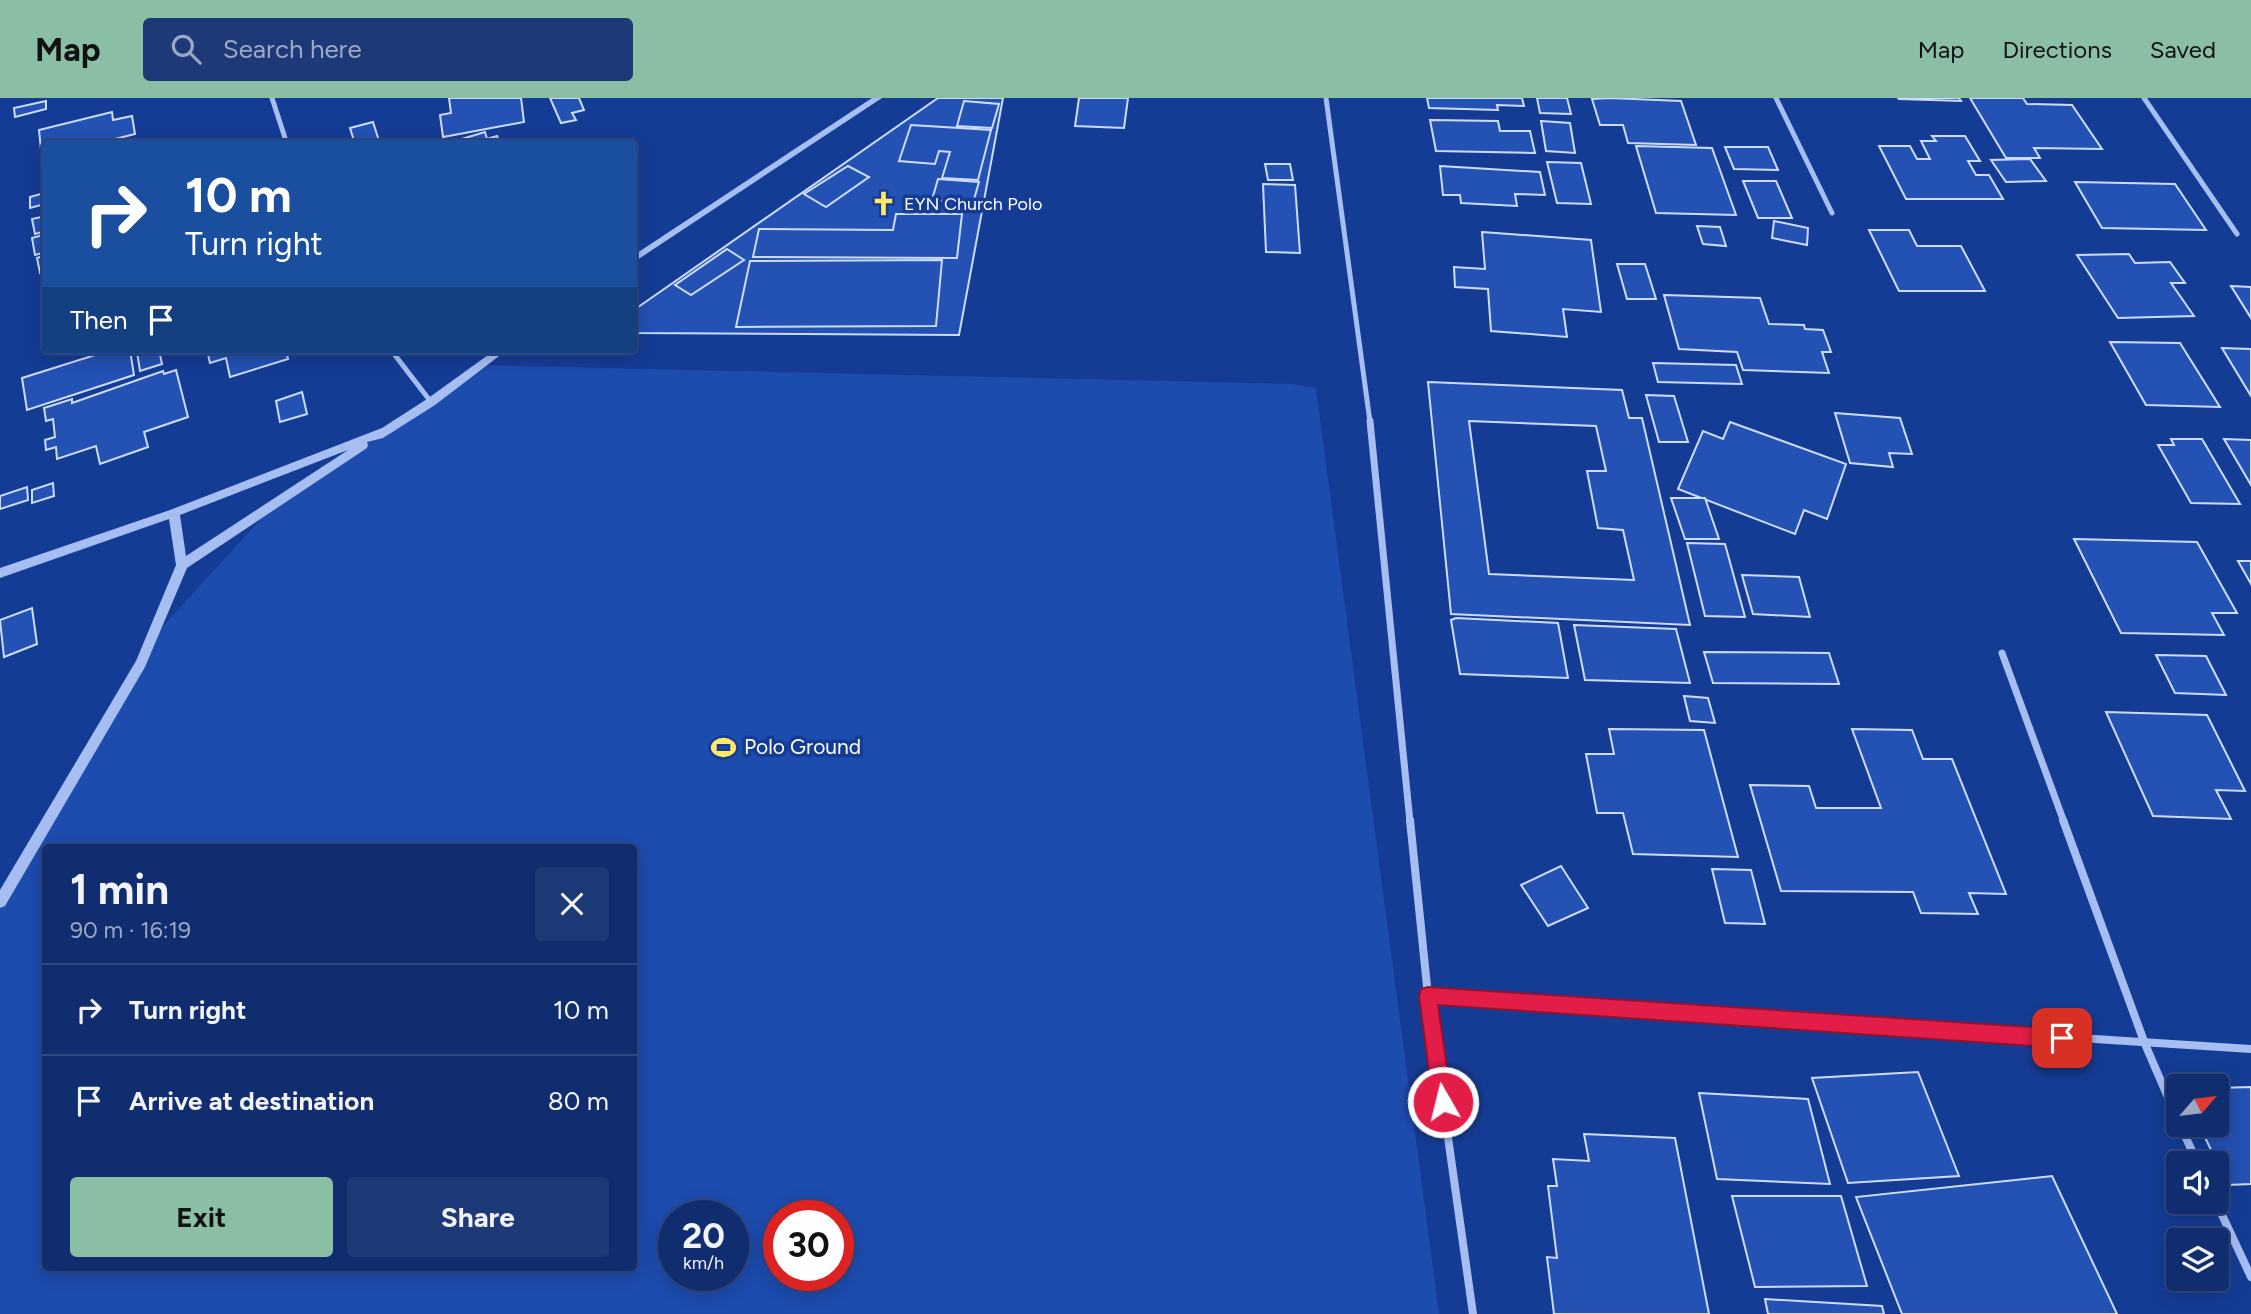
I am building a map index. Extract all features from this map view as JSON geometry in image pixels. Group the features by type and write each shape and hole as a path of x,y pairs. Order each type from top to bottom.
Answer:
{"street":[{"path":"272,98 285,140"},
{"path":"637,258 878,98"},
{"path":"1326,98 1365,370 1428,996 1473,1314"},
{"path":"1776,98 1832,212"},
{"path":"2144,98 2237,234"},
{"path":"394,354 430,402"},
{"path":"182,565 430,402 496,354"},
{"path":"0,573 174,513 385,431"},
{"path":"0,902 141,663 182,565 174,513"},
{"path":"2002,653 2145,1044 2166,1093"},
{"path":"1428,996 2251,1049"},
{"path":"2222,1214 2251,1277"}],"shaded area":[{"name":"Polo Ground","path":"478,365 1292,384 1316,388 1439,1314 0,1314 0,890 144,647 281,497"}],"building":[{"path":"449,98 521,98 524,122 443,137 440,115 451,113"},
{"path":"550,98 579,98 584,110 572,113 576,120 561,123"},
{"name":"EYN Church Polo","path":"938,98 1003,98 959,335 637,333 637,308"},
{"path":"1079,98 1128,98 1124,128 1075,126"},
{"path":"1427,98 1522,98 1524,106 1497,105 1498,110 1429,108"},
{"path":"1537,98 1567,98 1571,114 1540,113"},
{"path":"1959,98 1961,101 1899,99"},
{"path":"1970,98 2023,98 2027,104 2072,105 2102,149 2034,148 2040,158 2006,158"},
{"path":"1592,99 1681,101 1696,145 1628,143 1623,125 1600,125"},
{"path":"46,101 46,109 15,117 14,108"},
{"path":"964,101 999,104 992,128 957,126"},
{"path":"112,112 113,120 132,116 135,134 115,140 42,140 42,159 39,130"},
{"path":"1430,120 1498,121 1500,131 1530,131 1535,153 1436,151"},
{"path":"1541,121 1570,123 1575,153 1546,151"},
{"path":"373,122 379,140 354,140 350,128"},
{"path":"911,125 991,130 978,180 942,178 950,152 939,151 935,164 899,161"},
{"path":"485,132 487,139 497,136 498,140 458,140"},
{"path":"1932,136 1965,136 1980,161 1968,161 1976,175 1989,175 2003,199 1906,199 1879,146 1910,146 1917,159 1930,159 1921,141 1936,141"},
{"path":"1636,146 1712,148 1736,215 1656,213"},
{"path":"1725,147 1768,147 1778,170 1734,169"},
{"path":"2030,159 2046,181 2006,182 1991,160"},
{"path":"1547,162 1581,163 1591,204 1557,203"},
{"path":"1265,164 1290,164 1293,180 1268,180"},
{"path":"848,166 869,177 826,207 804,194"},
{"path":"1440,166 1540,172 1545,195 1515,194 1517,206 1461,203 1460,195 1443,195"},
{"path":"938,179 979,182 973,203 932,200"},
{"path":"1743,181 1776,181 1792,218 1758,218"},
{"path":"2075,182 2175,184 2206,230 2102,228"},
{"path":"1263,184 1295,185 1300,253 1266,252"},
{"path":"42,194 42,205 30,208 30,197"},
{"path":"896,214 962,214 957,258 753,257 759,229 893,230"},
{"path":"42,217 42,232 35,234 32,219"},
{"path":"1774,221 1808,228 1807,245 1772,238"},
{"path":"1697,226 1720,227 1726,246 1703,244"},
{"path":"1869,230 1909,230 1917,246 1961,246 1985,291 1899,291"},
{"path":"1482,232 1591,240 1601,312 1563,309 1567,337 1491,331 1488,289 1455,287 1454,267 1485,269"},
{"path":"42,235 42,253 35,255 32,238"},
{"path":"727,249 744,260 691,295 675,285"},
{"path":"2129,254 2135,263 2170,262 2185,283 2171,283 2194,316 2118,318 2077,255"},
{"path":"42,256 40,273 37,258"},
{"path":"942,260 936,326 736,327 750,261"},
{"path":"1617,264 1645,264 1656,299 1627,299"},
{"path":"2231,286 2251,287 2251,318"},
{"path":"1664,295 1760,298 1769,324 1804,325 1805,329 1823,330 1831,352 1822,352 1829,373 1743,370 1737,352 1679,349"},
{"path":"2110,342 2180,343 2220,407 2146,405"},
{"path":"2222,348 2251,349 2251,396"},
{"path":"98,354 131,354 134,375 27,410 22,378"},
{"path":"137,354 160,354 162,364 140,371"},
{"path":"208,354 287,354 288,359 230,377 226,358 210,363"},
{"path":"1653,363 1736,365 1742,384 1658,382"},
{"path":"176,370 188,417 144,432 148,447 100,464 96,446 57,459 56,447 46,450 45,440 55,437 53,419 46,421 44,408 72,399 72,403 163,371 164,374"},
{"path":"1428,382 1622,390 1629,418 1642,418 1690,625 1451,614","holes":["1469,421 1596,426 1606,471 1587,471 1598,528 1623,530 1634,580 1489,574"]},
{"path":"302,392 307,414 280,422 276,401"},
{"path":"1646,395 1674,396 1688,442 1659,442"},
{"path":"1835,413 1900,418 1912,454 1889,453 1893,467 1850,463"},
{"path":"1730,422 1846,464 1827,519 1804,510 1795,534 1678,489 1703,431 1723,439"},
{"path":"2171,439 2202,439 2240,504 2191,503 2158,445 2174,445"},
{"path":"2224,439 2251,440 2251,485"},
{"path":"53,483 54,496 32,503 32,490"},
{"path":"27,487 28,500 0,509 0,496"},
{"path":"1671,498 1705,498 1719,539 1685,539"},
{"path":"2074,539 2197,542 2237,613 2212,613 2224,635 2121,633"},
{"path":"1687,543 1725,544 1745,617 1705,616"},
{"path":"2238,561 2251,561 2251,584"},
{"path":"1742,575 1799,577 1810,617 1753,614"},
{"path":"32,608 37,644 4,657 0,620"},
{"path":"1456,618 1558,623 1568,678 1460,674 1451,620"},
{"path":"1574,625 1676,629 1690,683 1585,680"},
{"path":"1704,652 1829,653 1839,684 1713,683"},
{"path":"2156,655 2206,656 2226,695 2175,693"},
{"path":"1684,696 1708,698 1715,723 1690,721"},
{"path":"2106,712 2207,715 2245,791 2216,790 2231,819 2153,816"},
{"path":"1609,729 1704,730 1738,857 1633,854 1623,813 1597,813 1586,754 1614,754"},
{"path":"1852,729 1912,730 1923,759 1952,759 2006,894 1969,893 1978,914 1921,913 1913,892 1781,891 1750,785 1809,786 1816,808 1881,808"},
{"path":"1561,866 1588,908 1548,926 1521,885"},
{"path":"1712,869 1751,870 1765,924 1725,923"},
{"path":"1918,1072 1959,1176 1848,1183 1812,1078"},
{"path":"2251,1087 2251,1184 2229,1185 2229,1151 2212,1151 2205,1138 2230,1138 2230,1088"},
{"path":"1699,1093 1808,1099 1830,1184 1717,1179"},
{"path":"1584,1134 1675,1138 1709,1314 1554,1314 1547,1257 1557,1258 1548,1186 1557,1186 1553,1159 1589,1161"},
{"path":"2052,1176 2117,1314 1902,1314 1856,1197"},
{"path":"1732,1196 1841,1196 1867,1286 1755,1287"},
{"path":"1765,1299 1882,1306 1884,1314 1768,1314"}],"place":[{"name":"EYN Church Polo","path":"884,204"},
{"name":"Polo Ground","path":"724,747"}],"route":[{"path":"1443,1102 1428,996 2062,1038"}]}
